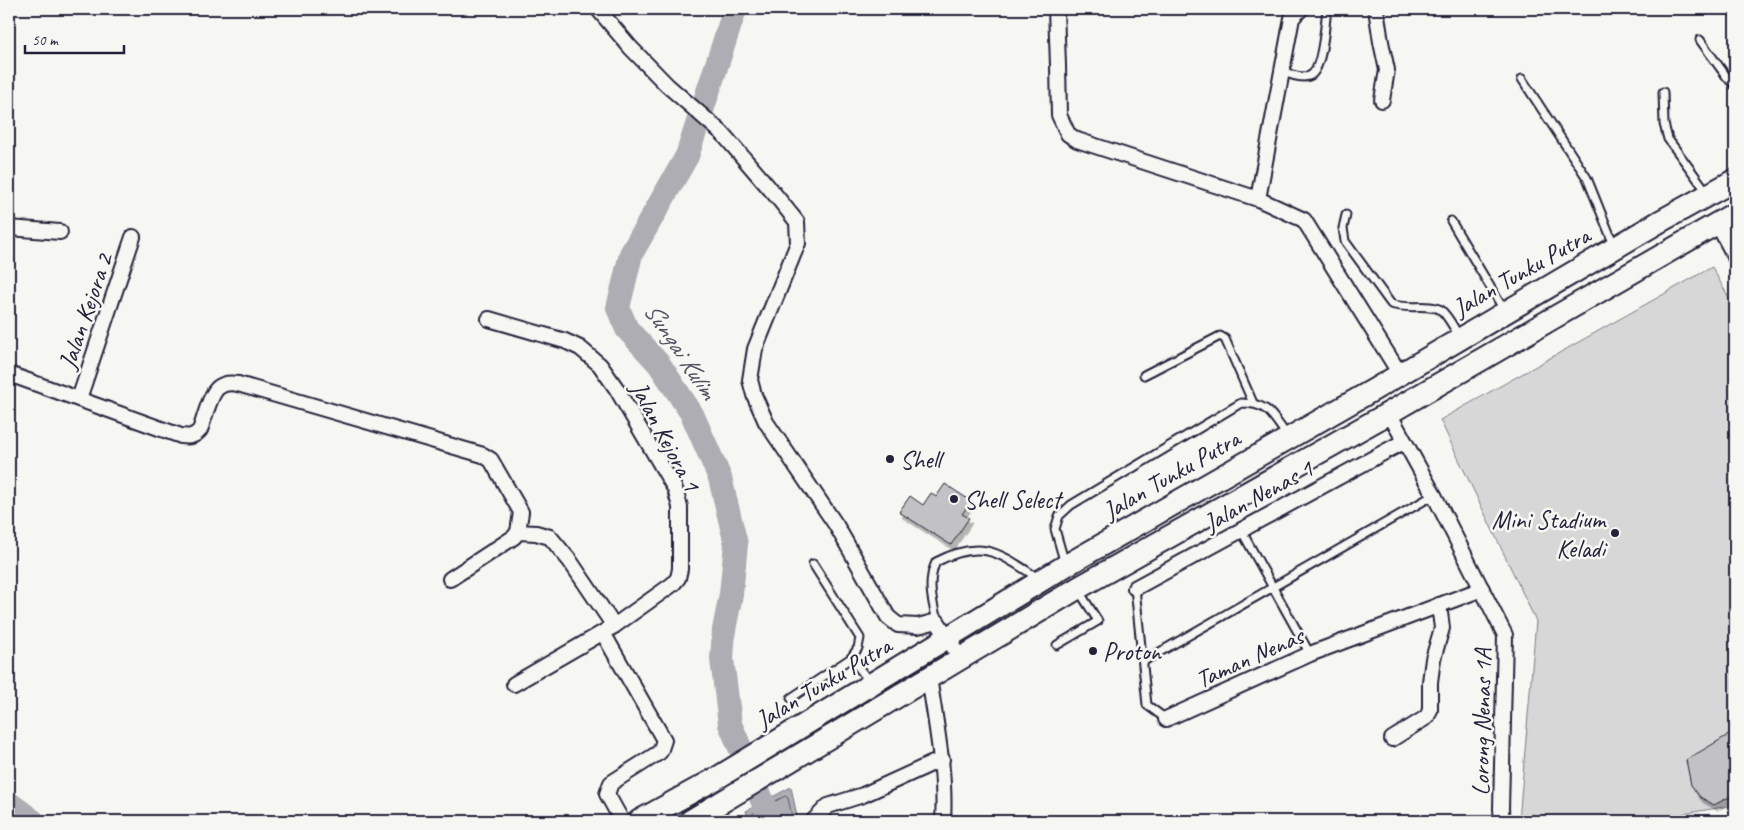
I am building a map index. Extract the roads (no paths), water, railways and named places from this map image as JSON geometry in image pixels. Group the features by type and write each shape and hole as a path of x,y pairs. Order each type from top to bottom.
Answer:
{"main road":[{"name":"Jalan Tunku Putra","path":"638,821 717,778 1065,566 1339,410 1615,247 1735,180"},
{"name":"Jalan Tunku Putra","path":"690,821 1078,588 1389,413 1735,213"},
{"path":"1339,410 1366,406 1389,413 1392,394 1407,370"}],"street":[{"path":"598,9 630,47 667,85 722,133 778,197 797,222 798,243 755,349 750,380 754,395 766,422 836,525 888,617 898,625 918,626 937,621 960,658"},
{"path":"1056,9 1059,116 1068,134 1076,140 1258,199 1304,220 1407,370"},
{"path":"1258,199 1292,18 1301,9"},
{"path":"1376,9 1387,70 1382,100"},
{"path":"1717,223 1735,257"},
{"path":"9,228 60,232"},
{"name":"Jalan Kejora 2","path":"78,399 133,237"},
{"name":"Jalan Kejora 1","path":"489,319 565,341 592,356 616,388 675,489 680,507 680,569 678,578 664,592 608,629 514,684"},
{"path":"9,374 181,436 189,437 195,435 200,430 214,391 227,383 238,384 480,454 491,460 521,512 518,532 514,537 450,579"},
{"name":"Lorong Nenas 1A","path":"1389,413 1403,442 1434,495 1505,636 1502,821"},
{"name":"Jalan Nenas 1","path":"1135,588 1403,442"},
{"path":"518,532 536,533 550,537 570,561 608,629 664,740 660,752 611,783 607,794 622,821"},
{"name":"Taman Nenas","path":"1166,719 1310,654 1482,588"},
{"path":"1392,739 1427,717 1430,710 1429,699 1433,659 1442,628 1439,605"},
{"path":"929,677 942,759 943,821"},
{"path":"813,821 828,806 863,795 942,759"}],"lane":[{"path":"1282,72 1310,76 1316,71 1322,48 1327,9"},
{"path":"1700,40 1735,86"},
{"path":"1522,79 1587,178 1615,247"},
{"path":"1664,92 1664,124 1668,139 1708,195"},
{"path":"1346,214 1343,228 1345,240 1391,304 1401,308 1434,306 1442,311 1460,338"},
{"path":"1451,221 1506,312"},
{"path":"1144,375 1223,336 1226,339 1253,403"},
{"path":"1065,566 1055,529 1059,516 1071,505 1241,403 1253,403 1266,407 1289,438"},
{"path":"1144,661 1434,495"},
{"path":"1241,530 1310,654"},
{"path":"937,621 932,600 931,580 936,562 948,556 976,548 991,551 1005,557 1042,580"},
{"path":"791,698 851,658 858,648 860,638 813,564"},
{"path":"1057,645 1098,621 1078,588"},
{"name":"Taman Nenas","path":"1135,588 1144,661 1147,705 1166,719"},
{"path":"851,658 872,685"}],"water":[{"path":"791,787 798,821 749,821 746,811"}],"waterway":[{"name":"Sungai Kulim","path":"735,9 687,156 631,254 618,308 627,329 659,364 692,414 720,478 736,544 731,594 724,630 722,659 730,724 771,821"},
{"path":"9,803 33,821"}],"place":[{"name":"Shell","path":"890,459"},
{"name":"Shell Select","path":"954,499"},
{"name":"Mini Stadium Keladi","path":"1615,533"},
{"name":"Proton","path":"1093,651"}]}
